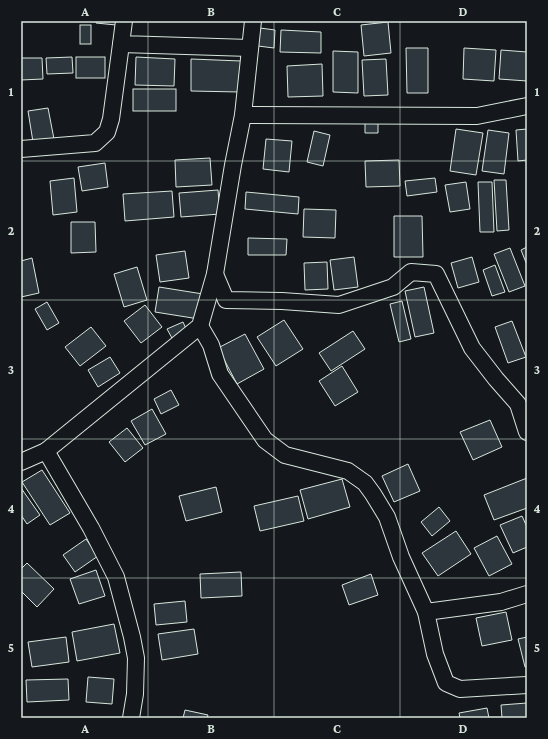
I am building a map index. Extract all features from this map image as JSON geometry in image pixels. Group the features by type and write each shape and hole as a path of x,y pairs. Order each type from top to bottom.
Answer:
{"street":[{"path":"21,149 94,143 107,132 111,119 124,21"},
{"path":"21,462 46,452 200,326 215,274 243,115 253,21"},
{"path":"121,44 250,48"},
{"path":"243,115 477,116 527,106"},
{"path":"215,274 226,300 282,301 339,305 393,287 411,272 436,274 472,348 518,404 527,432"},
{"path":"200,326 211,345 220,374 265,440 285,455 348,471 369,489 387,517 401,557 426,612 435,654 446,683 460,689 527,685"},
{"path":"46,452 91,528 116,577 136,658 135,694 131,718"},
{"path":"426,612 501,602 527,594"}],"building":[{"path":"96,21 116,21 116,25 96,23"},
{"path":"388,22 391,53 364,56 361,25"},
{"path":"80,25 91,25 91,44 80,44"},
{"path":"260,28 275,30 274,48 258,46"},
{"path":"281,30 321,32 321,53 280,52"},
{"path":"406,48 428,48 428,93 407,93"},
{"path":"464,48 496,50 494,81 463,79"},
{"path":"501,50 527,52 527,81 499,79"},
{"path":"333,51 358,52 358,93 333,92"},
{"path":"72,57 73,73 47,74 46,58"},
{"path":"76,57 105,57 105,78 76,78"},
{"path":"136,57 175,59 174,86 135,85"},
{"path":"21,58 42,58 43,79 21,80"},
{"path":"191,59 241,61 240,92 191,91"},
{"path":"386,59 388,95 364,96 362,60"},
{"path":"322,64 323,96 288,97 287,66"},
{"path":"133,89 176,89 176,111 133,111"},
{"path":"48,108 54,139 33,142 28,111"},
{"path":"378,121 378,133 365,133 365,122"},
{"path":"456,129 483,133 476,175 450,171"},
{"path":"527,129 527,160 518,161 516,130"},
{"path":"488,130 509,133 504,174 482,171"},
{"path":"314,131 330,135 323,166 307,162"},
{"path":"266,139 292,141 289,172 263,169"},
{"path":"210,158 212,185 176,187 175,160"},
{"path":"399,160 400,186 366,187 365,161"},
{"path":"105,163 108,187 82,191 78,167"},
{"path":"74,178 77,212 53,215 50,181"},
{"path":"435,178 437,192 407,196 405,181"},
{"path":"494,180 506,180 509,230 497,231"},
{"path":"466,182 470,209 450,212 445,185"},
{"path":"478,182 492,182 494,232 480,232"},
{"path":"218,190 220,214 181,217 179,193"},
{"path":"172,191 174,217 125,221 123,194"},
{"path":"246,192 299,197 298,214 245,209"},
{"path":"304,209 336,210 335,238 303,237"},
{"path":"394,216 422,216 423,257 394,257"},
{"path":"71,222 95,222 96,252 71,253"},
{"path":"248,238 287,239 286,255 248,255"},
{"path":"527,247 527,265 521,250"},
{"path":"510,248 525,286 509,292 494,254"},
{"path":"185,251 189,278 160,282 156,255"},
{"path":"354,257 358,287 334,290 330,260"},
{"path":"472,257 479,282 458,288 451,263"},
{"path":"32,258 39,293 21,297 21,261"},
{"path":"327,262 328,289 305,290 304,263"},
{"path":"495,265 505,292 492,296 483,270"},
{"path":"137,267 147,300 124,307 114,274"},
{"path":"159,287 203,294 199,319 155,312"},
{"path":"424,287 434,333 415,337 405,291"},
{"path":"402,301 411,339 399,342 390,304"},
{"path":"47,302 59,323 47,330 35,309"},
{"path":"145,305 162,327 141,343 124,321"},
{"path":"284,320 303,349 276,366 257,337"},
{"path":"512,321 526,357 508,363 495,327"},
{"path":"183,322 188,333 173,340 167,329"},
{"path":"91,327 106,346 80,366 65,347"},
{"path":"353,331 365,349 331,371 319,353"},
{"path":"245,334 264,369 237,384 218,348"},
{"path":"110,357 120,373 98,387 88,370"},
{"path":"342,366 358,392 335,406 319,381"},
{"path":"171,390 179,405 161,414 154,399"},
{"path":"152,409 166,434 145,445 131,421"},
{"path":"490,420 502,447 473,460 460,432"},
{"path":"127,428 143,448 125,462 109,442"},
{"path":"408,464 420,491 394,502 382,476"},
{"path":"42,470 70,513 50,525 22,482"},
{"path":"527,478 527,508 494,520 484,495"},
{"path":"342,479 350,507 308,519 300,490"},
{"path":"216,487 222,512 186,521 179,496"},
{"path":"21,488 40,515 27,524 21,515"},
{"path":"298,496 304,521 260,531 254,506"},
{"path":"439,507 450,521 432,536 421,522"},
{"path":"522,516 527,527 527,547 513,553 500,525"},
{"path":"456,531 471,554 438,576 422,553"},
{"path":"497,536 512,564 489,576 474,548"},
{"path":"86,539 98,556 75,572 63,555"},
{"path":"27,563 54,589 37,607 21,591 21,569"},
{"path":"96,570 105,596 79,604 70,579"},
{"path":"241,572 242,596 201,598 200,574"},
{"path":"371,574 378,595 349,605 342,585"},
{"path":"185,601 187,622 156,625 154,604"},
{"path":"506,612 512,640 482,646 476,618"},
{"path":"114,624 120,653 77,661 72,632"},
{"path":"194,629 198,654 162,660 158,634"},
{"path":"66,637 69,662 32,667 28,642"},
{"path":"527,637 527,667 525,667 518,639"},
{"path":"88,677 114,679 112,704 86,702"},
{"path":"68,679 69,700 27,702 26,680"},
{"path":"527,703 527,718 502,718 501,705"},
{"path":"487,708 489,718 460,718 459,713"},
{"path":"185,710 208,715 207,718 183,718"}]}
